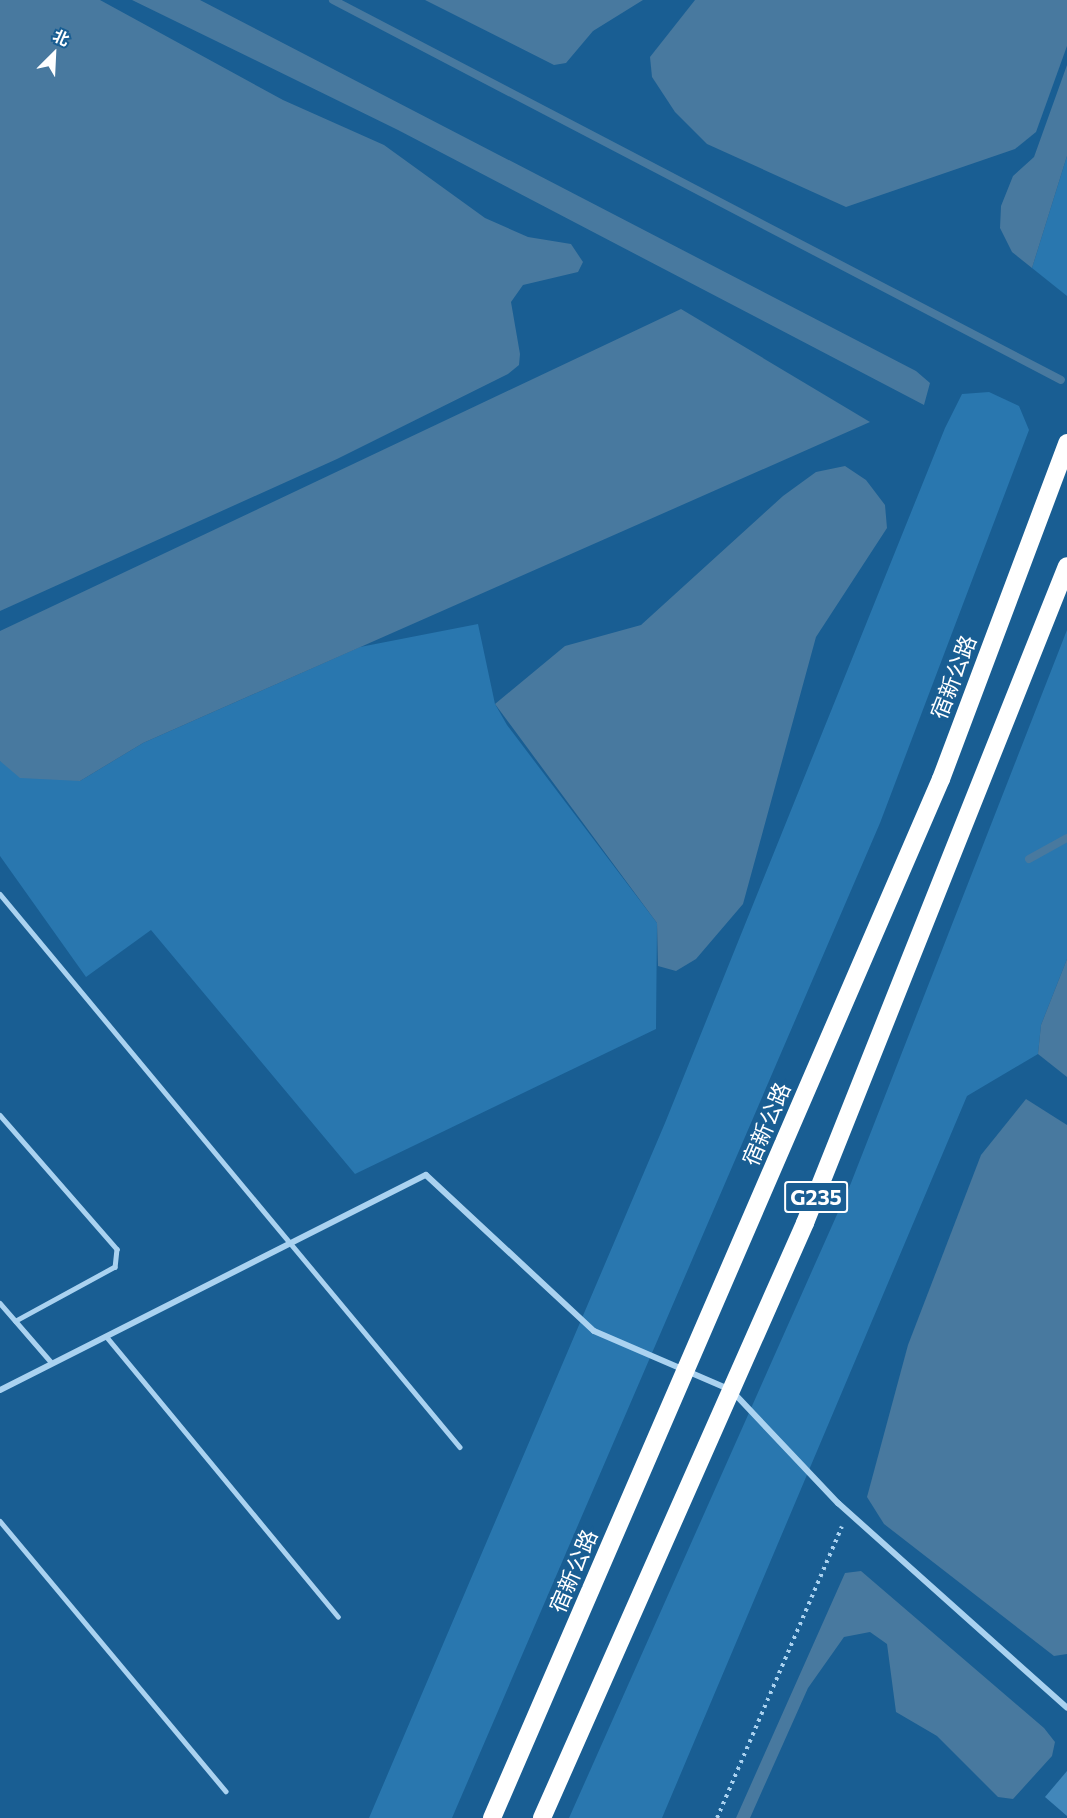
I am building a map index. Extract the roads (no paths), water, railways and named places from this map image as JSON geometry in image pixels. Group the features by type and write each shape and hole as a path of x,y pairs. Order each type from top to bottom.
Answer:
{"highway":[{"name":"宿新公路","path":"492,1818 941,779 1067,443"},
{"name":"G235","path":"542,1818 805,1223 1067,566"}],"street":[{"path":"0,1390 426,1175 594,1331 731,1390 848,1513 1067,1708"}],"lane":[{"path":"0,894 460,1447"},
{"path":"0,1114 117,1249 115,1267 16,1321"},
{"path":"0,1303 52,1363"},
{"path":"106,1336 338,1616"},
{"path":"0,1521 226,1791"}],"waterway":[{"path":"333,0 1061,380"},
{"path":"1029,859 1067,838"}]}
